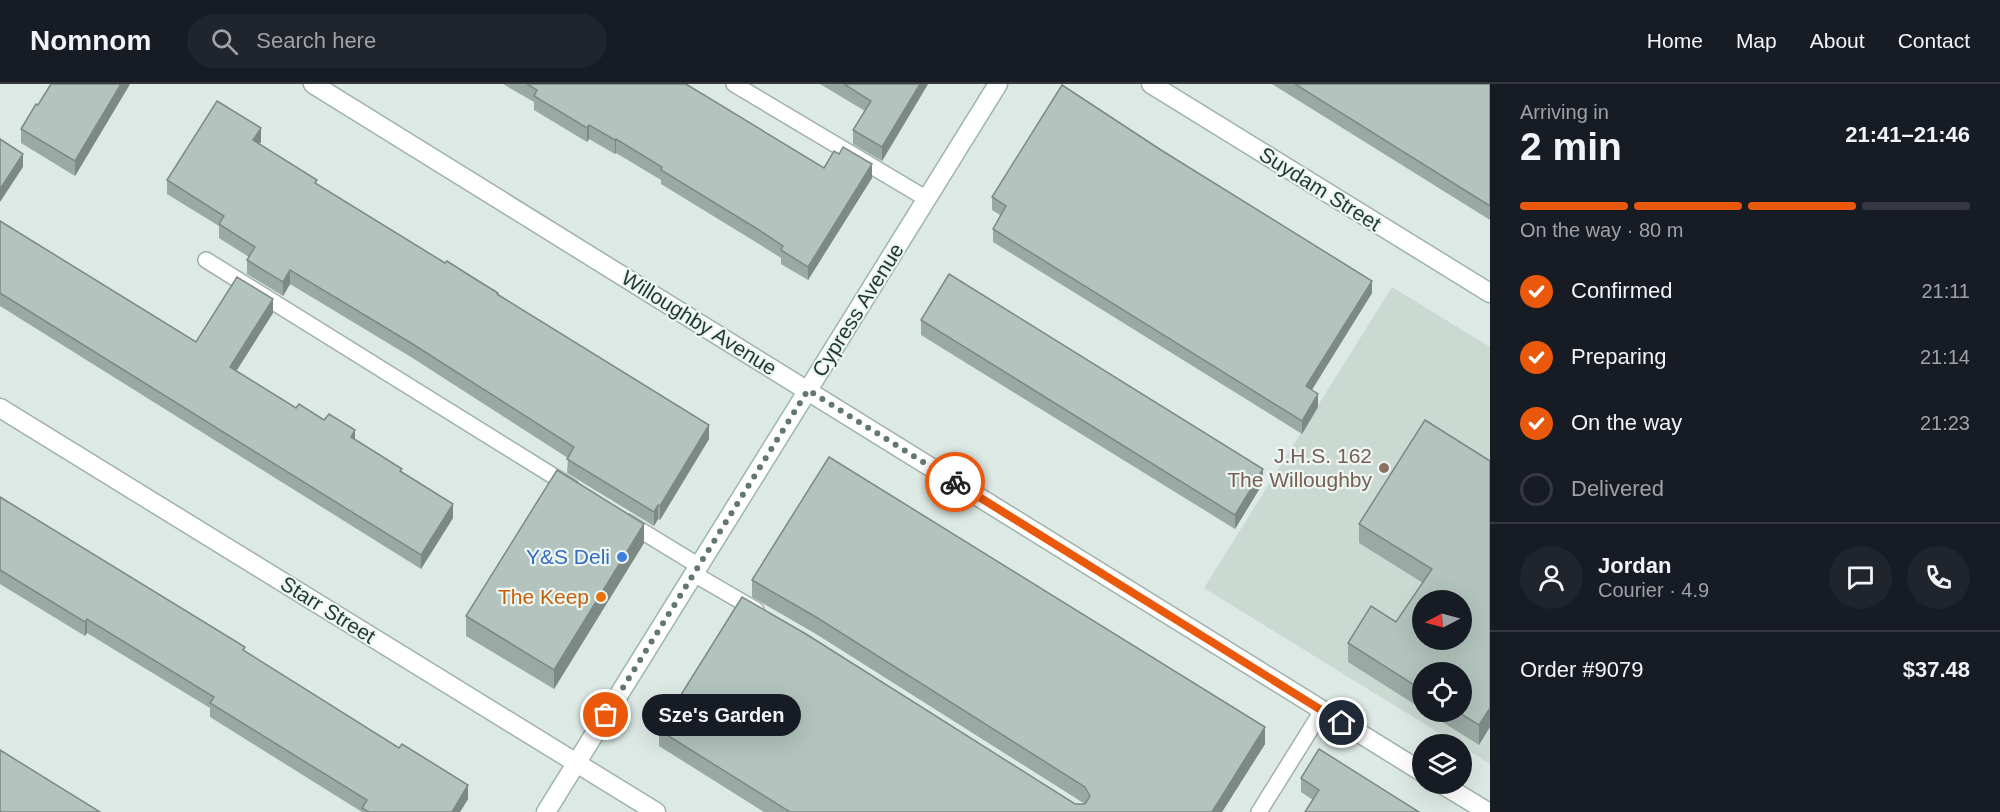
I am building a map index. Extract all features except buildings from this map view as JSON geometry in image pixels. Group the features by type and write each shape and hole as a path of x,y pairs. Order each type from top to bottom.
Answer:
{"street":[{"name":"Willoughby Avenue","path":"313,84 1412,766"},
{"name":"Cypress Avenue","path":"546,812 998,84"},
{"name":"Suydam Street","path":"1151,84 1490,293"},
{"name":"Starr Street","path":"0,408 656,812"},
{"path":"1458,794 1488,812"}],"lane":[{"path":"734,84 927,199"},
{"path":"206,260 582,494"},
{"path":"612,513 772,620"},
{"path":"1259,812 1322,711"}],"shaded area":[{"name":"J.H.S. 162 The Willoughby","path":"1392,287 1490,347 1490,764 1472,753 1472,734 1441,734 1421,722 1472,722 1472,662 1412,662 1412,716 1204,588"}],"way so far":[{"path":"606,715 808,390 955,482"}],"place":[{"name":"J.H.S. 162 The Willoughby","path":"1384,468"},
{"name":"Y&S Deli","path":"622,557"},
{"name":"The Keep","path":"601,597"},
{"name":"Sze's Garden","path":"606,715"}],"route":[{"path":"955,482 1342,723"}]}
